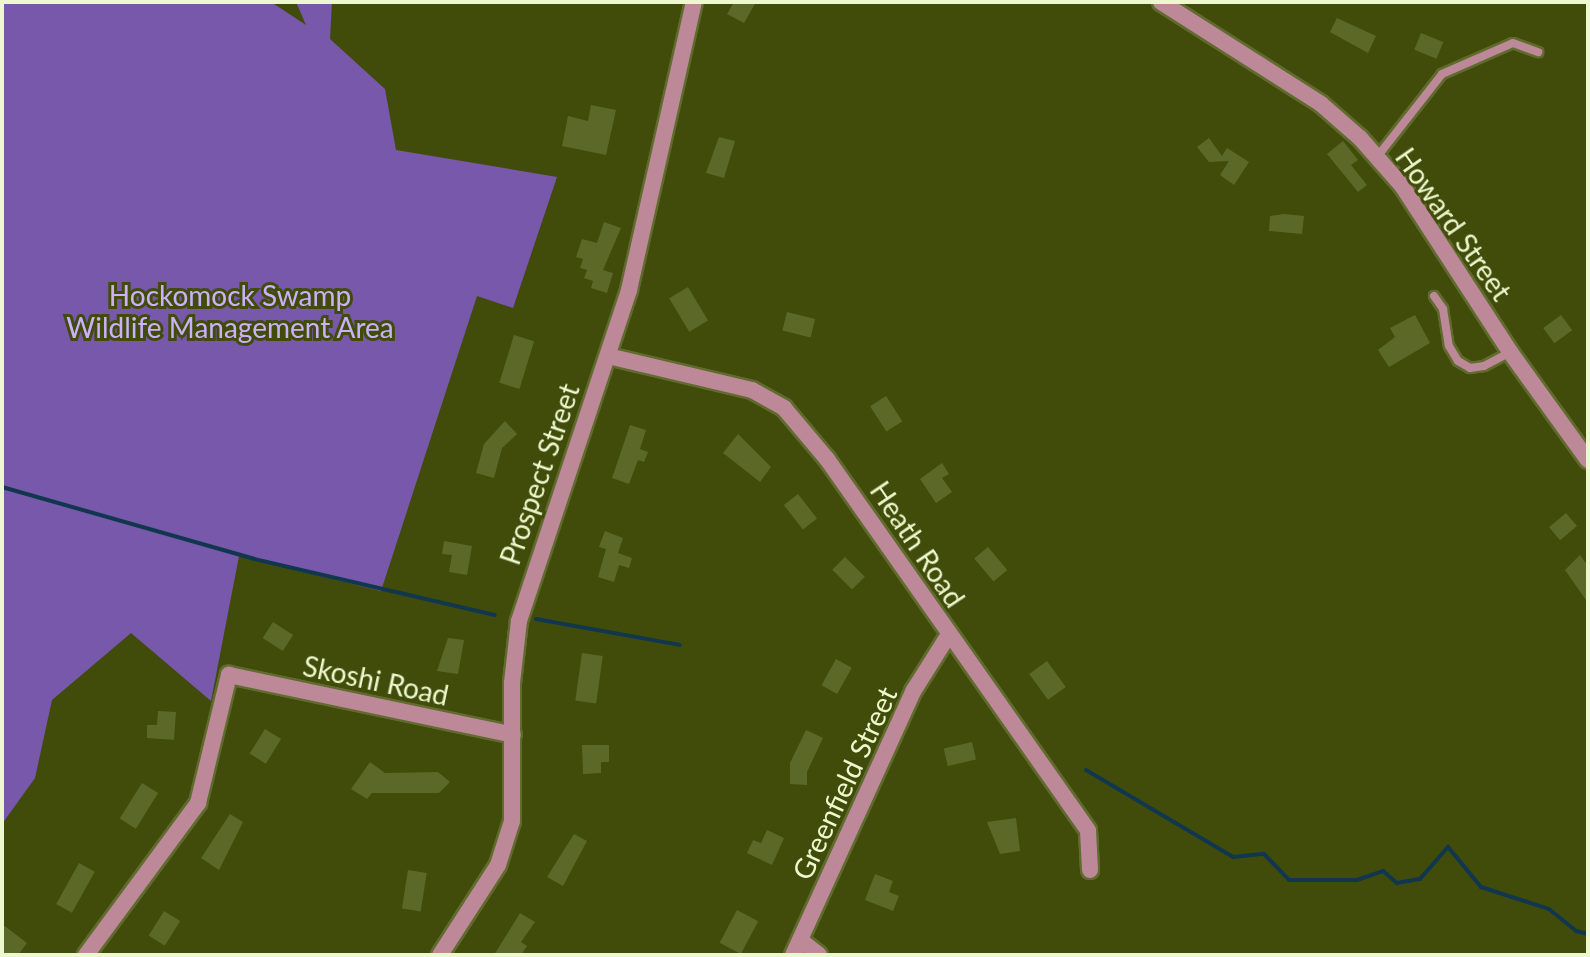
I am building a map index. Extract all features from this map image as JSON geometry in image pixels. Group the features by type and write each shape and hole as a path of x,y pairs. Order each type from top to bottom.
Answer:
{"street":[{"name":"Prospect Street","path":"440,955 498,865 512,821 519,621 608,356 646,225 694,2"},
{"name":"Howard Street","path":"1161,2 1321,104 1377,157 1403,187 1510,352 1588,460"},
{"name":"Heath Road","path":"608,356 752,390 784,408 827,459 948,636 1088,831 1090,870"},
{"name":"Greenfield Street","path":"797,948 914,690 948,636"},
{"name":"Skoshi Road","path":"86,955 198,803 229,675 513,735"},
{"path":"797,948 819,955"}],"lane":[{"path":"1377,157 1442,74 1513,43 1538,52"},
{"path":"1434,296 1443,309 1449,346 1458,361 1470,368 1484,366 1510,352"}],"green space":[{"name":"Hockomock Swamp Wildlife Management Area","path":"2,2 271,2 306,25 296,2 332,2 330,39 385,89 396,150 557,177 513,308 477,296 381,591 239,556 211,701 131,633 52,700 35,778 2,824"}],"building":[{"path":"734,2 756,2 744,23 727,14"},
{"path":"1337,18 1376,36 1368,53 1330,32"},
{"path":"1421,33 1443,42 1437,59 1414,50"},
{"path":"591,105 616,110 606,155 562,146 568,116 588,121"},
{"path":"719,137 735,141 724,178 706,173"},
{"path":"1209,138 1222,156 1227,148 1249,162 1234,185 1220,175 1229,161 1209,162 1197,147"},
{"path":"1343,141 1358,160 1351,165 1367,185 1358,192 1327,154"},
{"path":"1270,216 1304,216 1302,234 1269,231"},
{"path":"604,222 621,228 603,270 613,273 607,293 591,288 593,281 584,278 587,270 580,268 583,259 576,257 582,239 597,243"},
{"path":"688,287 708,320 689,332 669,298"},
{"path":"787,312 815,319 811,337 782,330"},
{"path":"1415,315 1430,343 1389,367 1378,350 1395,337 1390,328"},
{"path":"1561,315 1572,330 1554,343 1543,328"},
{"path":"514,335 534,341 519,389 499,383"},
{"path":"886,396 902,421 886,432 870,406"},
{"path":"505,421 517,434 502,448 494,478 476,473 484,444"},
{"path":"630,425 646,430 640,449 648,452 644,462 638,460 629,484 612,478"},
{"path":"738,434 771,467 760,482 723,453"},
{"path":"942,463 949,474 942,478 952,492 936,503 920,479"},
{"path":"798,494 817,518 803,530 784,505"},
{"path":"1566,513 1577,526 1560,540 1549,527"},
{"path":"605,531 623,538 618,553 632,558 629,568 619,565 614,582 598,577 606,549 599,547"},
{"path":"444,541 472,546 467,575 449,572 452,555 442,554"},
{"path":"988,547 1007,570 993,582 974,559"},
{"path":"1580,555 1588,566 1588,603 1565,570"},
{"path":"845,557 865,577 852,590 832,570"},
{"path":"273,622 293,635 283,651 263,638"},
{"path":"448,638 464,640 458,674 437,671"},
{"path":"582,653 603,656 596,703 575,701"},
{"path":"836,659 852,668 837,694 821,685"},
{"path":"1047,661 1066,687 1048,700 1029,674"},
{"path":"158,711 176,712 174,740 147,738 147,725 157,725"},
{"path":"265,729 281,739 266,764 250,754"},
{"path":"806,730 823,738 807,772 807,785 790,784 790,763"},
{"path":"972,742 976,760 948,766 944,749"},
{"path":"582,745 609,745 609,762 601,762 601,773 583,774"},
{"path":"370,762 385,773 438,772 450,782 439,793 372,793 367,799 351,789"},
{"path":"142,783 158,793 136,829 120,819"},
{"path":"230,814 243,822 219,870 201,858"},
{"path":"1016,818 1020,851 1000,854 987,822"},
{"path":"767,830 784,838 772,865 747,853 753,840 761,843"},
{"path":"574,834 587,841 563,886 547,877"},
{"path":"79,863 95,872 72,913 56,904"},
{"path":"408,870 427,873 421,911 402,909"},
{"path":"875,874 893,881 889,892 899,896 893,911 865,900"},
{"path":"737,910 758,921 741,954 720,943"},
{"path":"164,911 180,921 165,946 149,936"},
{"path":"520,913 535,922 521,942 527,946 521,955 494,955"},
{"path":"2,924 27,943 18,955 2,955"}],"waterway":[{"path":"2,487 254,559 495,615"},
{"path":"536,619 680,645"},
{"path":"1086,770 1233,857 1264,854 1289,880 1357,880 1383,871 1397,883 1420,879 1448,847 1481,887 1549,909 1576,931 1588,934"}]}
